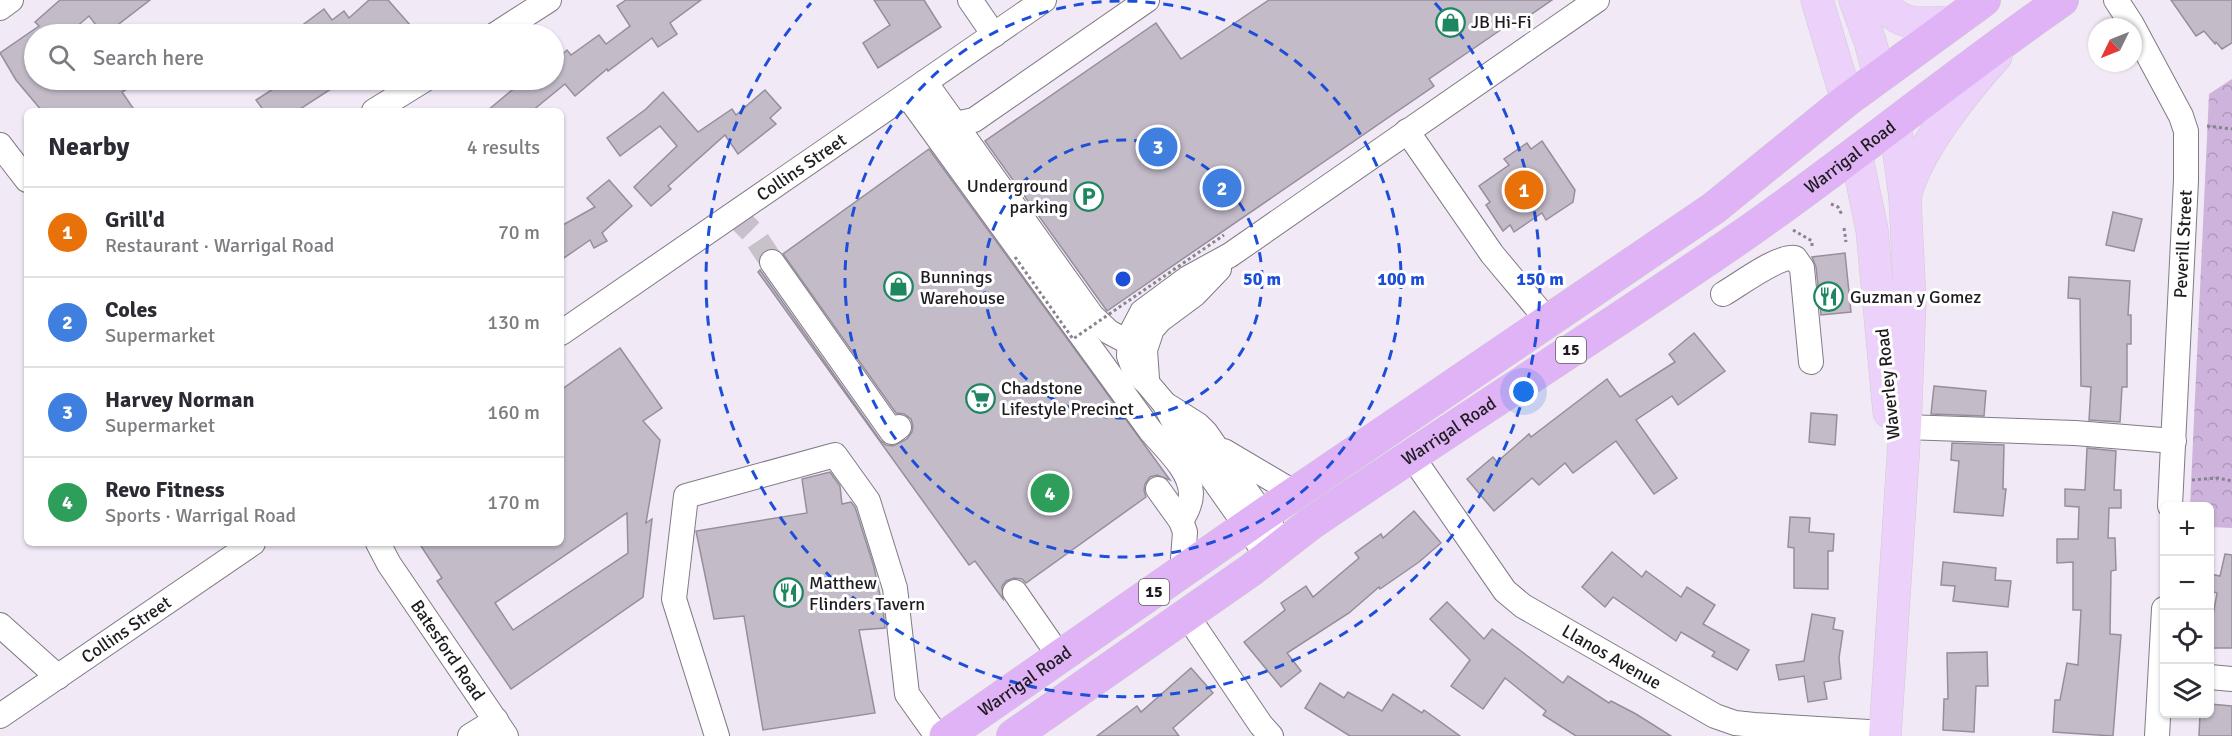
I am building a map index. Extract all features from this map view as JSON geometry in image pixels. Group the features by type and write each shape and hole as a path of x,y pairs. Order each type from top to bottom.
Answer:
{"highway":[{"name":"Warrigal Road","path":"946,736 1295,493 1714,208 1847,100 1984,0"},
{"name":"Warrigal Road","path":"1013,736 1411,455 1740,237 2062,0"},
{"name":"Waverley Road","path":"1880,75 1895,123"},
{"name":"Waverley Road","path":"1847,100 1856,153"}],"main road":[{"name":"Waverley Road","path":"1817,0 1847,100"},
{"name":"Waverley Road","path":"1855,0 1880,75"},
{"path":"1878,0 1889,13 1905,22 1952,22"},
{"path":"1905,198 1915,167 1957,104 1972,82 2020,29"},
{"name":"Waverley Road","path":"1885,735 1905,427 1910,302 1905,198 1895,123"},
{"name":"Waverley Road","path":"1856,153 1872,230 1888,404 1900,488"}],"street":[{"path":"0,8 11,0"},
{"path":"512,24 549,0"},
{"path":"970,0 994,34"},
{"name":"Collins Street","path":"564,331 1044,0"},
{"path":"955,124 974,120 1147,0"},
{"path":"1276,551 1255,521 1177,428 1164,403 1131,366 1128,342 1135,324 1147,307 1188,278 1227,245 1407,131 1597,0"},
{"name":"Peverill Street","path":"2116,0 2175,102 2186,131 2186,180 2170,502"},
{"path":"916,89 955,124 1092,316 1109,332 1128,342"},
{"path":"916,89 947,151 1057,313 1185,475 1190,485 1191,495 1189,507 1181,521"},
{"path":"379,108 408,90"},
{"path":"1407,131 1492,254 1538,309 1539,327"},
{"path":"0,145 24,176"},
{"path":"1147,383 1145,350 1152,329 1208,282 1227,245"},
{"path":"1723,294 1778,261 1795,258 1800,262 1802,268 1811,362"},
{"path":"772,262 892,432 899,427"},
{"path":"1164,403 1198,425 1213,442 1255,521"},
{"path":"1905,427 2075,433 2174,441"},
{"path":"1213,442 1295,493"},
{"path":"717,736 674,599 686,496 835,455 868,501 896,588 907,694 937,736"},
{"name":"Llanos Avenue","path":"1411,455 1504,591 1523,606 1715,716 1735,723 1885,735"},
{"path":"1158,489 1181,521 1185,538 1182,572"},
{"name":"Collins Street","path":"0,716 249,546"},
{"name":"Batesford Road","path":"384,553 501,728"},
{"path":"1015,592 1060,657"},
{"path":"2163,664 2164,610"},
{"path":"1186,614 1271,736"},
{"path":"0,625 58,677"},
{"path":"2214,677 2232,679"},
{"path":"2157,736 2160,706"},
{"path":"470,736 501,728"}],"path":[{"path":"2186,131 2209,125 2232,129"},
{"path":"1015,257 1073,339 1227,245"},
{"path":"2172,480 2218,478 2232,481"}],"green space":[{"path":"2232,79 2232,528 2214,527 2214,502 2190,502 2209,94"}],"building":[{"path":"60,0 150,0 119,24 95,24 89,16 80,24 37,24 35,22"},
{"path":"369,0 388,0 409,24 304,24 324,9 332,20 344,11 349,18"},
{"path":"626,0 701,0 670,23 677,34 658,47 652,38 608,71 607,69 575,96 564,85 564,53 567,50 571,55 599,35 606,44 630,26 617,6"},
{"path":"874,0 924,0 941,27 878,68 863,43 890,25"},
{"path":"1269,0 1552,0 1523,20 1521,16 1429,79 1434,86 1107,311 985,141 1156,23 1181,59"},
{"path":"2171,0 2232,0 2232,43 2222,49 2204,31 2196,36"},
{"path":"24,36 24,90 16,80 0,53"},
{"path":"24,90 125,90 122,92 133,108 39,108"},
{"path":"272,90 330,90 302,108 262,108 256,100"},
{"path":"512,90 558,90 536,108 491,108"},
{"path":"765,90 781,108 770,118 776,124 738,154 725,135 668,186 671,189 651,206 634,187 677,146 660,126 620,156 607,138 646,109 663,92 698,132 732,109 736,115"},
{"path":"1542,141 1575,190 1573,202 1546,220 1542,213 1514,232 1510,225 1503,231 1486,205 1490,202 1479,186 1509,165 1504,159 1527,143 1531,149"},
{"name":"Chadstone Lifestyle Precinct","path":"929,149 1170,480 1157,475 1150,477 1145,484 1146,497 1026,583 1022,579 1014,578 1006,581 1002,586 1003,599 975,561 969,565 758,272 760,270 880,440 886,445 893,446 907,439 912,432 911,419 904,414 896,413 783,254"},
{"path":"609,180 632,206 602,233 607,241 594,248 590,240 564,258 564,224 595,207 587,198"},
{"path":"2113,212 2142,219 2134,251 2106,245"},
{"name":"Guzman y Gomez","path":"1845,253 1851,312 1821,315 1816,267 1812,257"},
{"path":"2069,277 2130,281 2128,315 2131,315 2131,344 2127,344 2127,387 2122,387 2120,422 2089,420 2091,387 2081,386 2080,299 2068,298"},
{"path":"1694,333 1725,371 1678,405 1672,396 1636,420 1677,478 1654,494 1616,441 1573,473 1565,463 1539,485 1532,478 1494,511 1467,479 1493,457 1497,462 1529,434 1531,437 1607,379 1620,397 1675,362 1669,354"},
{"path":"620,348 662,408 643,421 660,440 646,523 652,519 643,597 511,689 437,581 442,578 421,546 564,546 564,388","holes":["627,513 628,553 513,630 495,603"]},
{"path":"1934,386 1986,391 1984,416 1931,414"},
{"path":"1811,413 1837,415 1835,445 1809,442"},
{"path":"1952,443 2004,445 2003,489 2006,489 2003,516 1954,512 1959,461 1951,460"},
{"path":"2087,448 2116,451 2114,490 2121,490 2121,508 2109,508 2108,538 2115,538 2116,570 2111,571 2110,634 2121,635 2113,736 2053,732 2055,700 2060,700 2067,663 2078,665 2081,610 2073,610 2073,562 2057,563 2057,539 2078,539 2079,507 2065,506 2065,489 2085,490"},
{"path":"830,472 840,486 842,504 851,502 855,507 874,567 883,609 885,628 859,630 875,713 763,730 744,616 714,619 696,531 807,513 802,479"},
{"path":"1414,511 1441,543 1419,562 1380,589 1379,587 1349,613 1287,653 1301,671 1281,687 1244,642 1285,610 1281,603 1306,586 1313,597 1359,558 1355,553 1381,534 1383,538"},
{"path":"1790,517 1810,518 1809,532 1834,534 1833,551 1828,551 1828,589 1794,588 1794,548 1788,547"},
{"path":"1612,552 1642,577 1646,571 1681,597 1687,587 1715,605 1703,624 1749,650 1737,670 1712,656 1715,652 1681,632 1676,641 1613,597 1605,607 1582,587"},
{"path":"2225,554 2232,555 2232,648 2214,648 2214,610 2217,593 2214,592 2214,575 2220,576"},
{"path":"1943,562 1996,568 1995,580 2011,581 2008,607 1953,601 1955,586 1941,585"},
{"path":"1447,602 1484,639 1492,629 1563,683 1568,676 1609,703 1611,701 1636,714 1671,736 1576,736 1543,715 1546,711 1505,678 1483,709 1451,686 1470,660 1430,619"},
{"path":"1812,614 1835,618 1833,629 1843,631 1839,658 1841,679 1824,682 1827,699 1808,702 1804,676 1779,680 1776,665 1804,661"},
{"path":"1987,652 1988,686 1976,686 1974,732 1943,730 1944,699 1948,699 1947,653"},
{"path":"1191,668 1213,693 1173,728 1179,736 1097,736 1137,706 1141,712"},
{"path":"1320,683 1344,698 1348,692 1382,711 1393,694 1422,713 1424,710 1460,736 1350,736 1305,708"},
{"path":"2214,704 2232,706 2232,736 2199,736 2200,718 2214,718"}],"tunnel":[{"path":"734,214 752,232 772,262"}],"place":[{"name":"JB Hi-Fi","path":"1450,22"},
{"name":"Harvey Norman","path":"1158,147"},
{"name":"Coles","path":"1222,188"},
{"name":"Grill'd","path":"1524,190"},
{"name":"Underground parking","path":"1089,196"},
{"name":"Bunnings Warehouse","path":"899,287"},
{"name":"Guzman y Gomez","path":"1829,297"},
{"name":"Chadstone Lifestyle Precinct","path":"980,398"},
{"name":"Revo Fitness","path":"1050,493"},
{"name":"Matthew Flinders Tavern","path":"788,593"}]}
